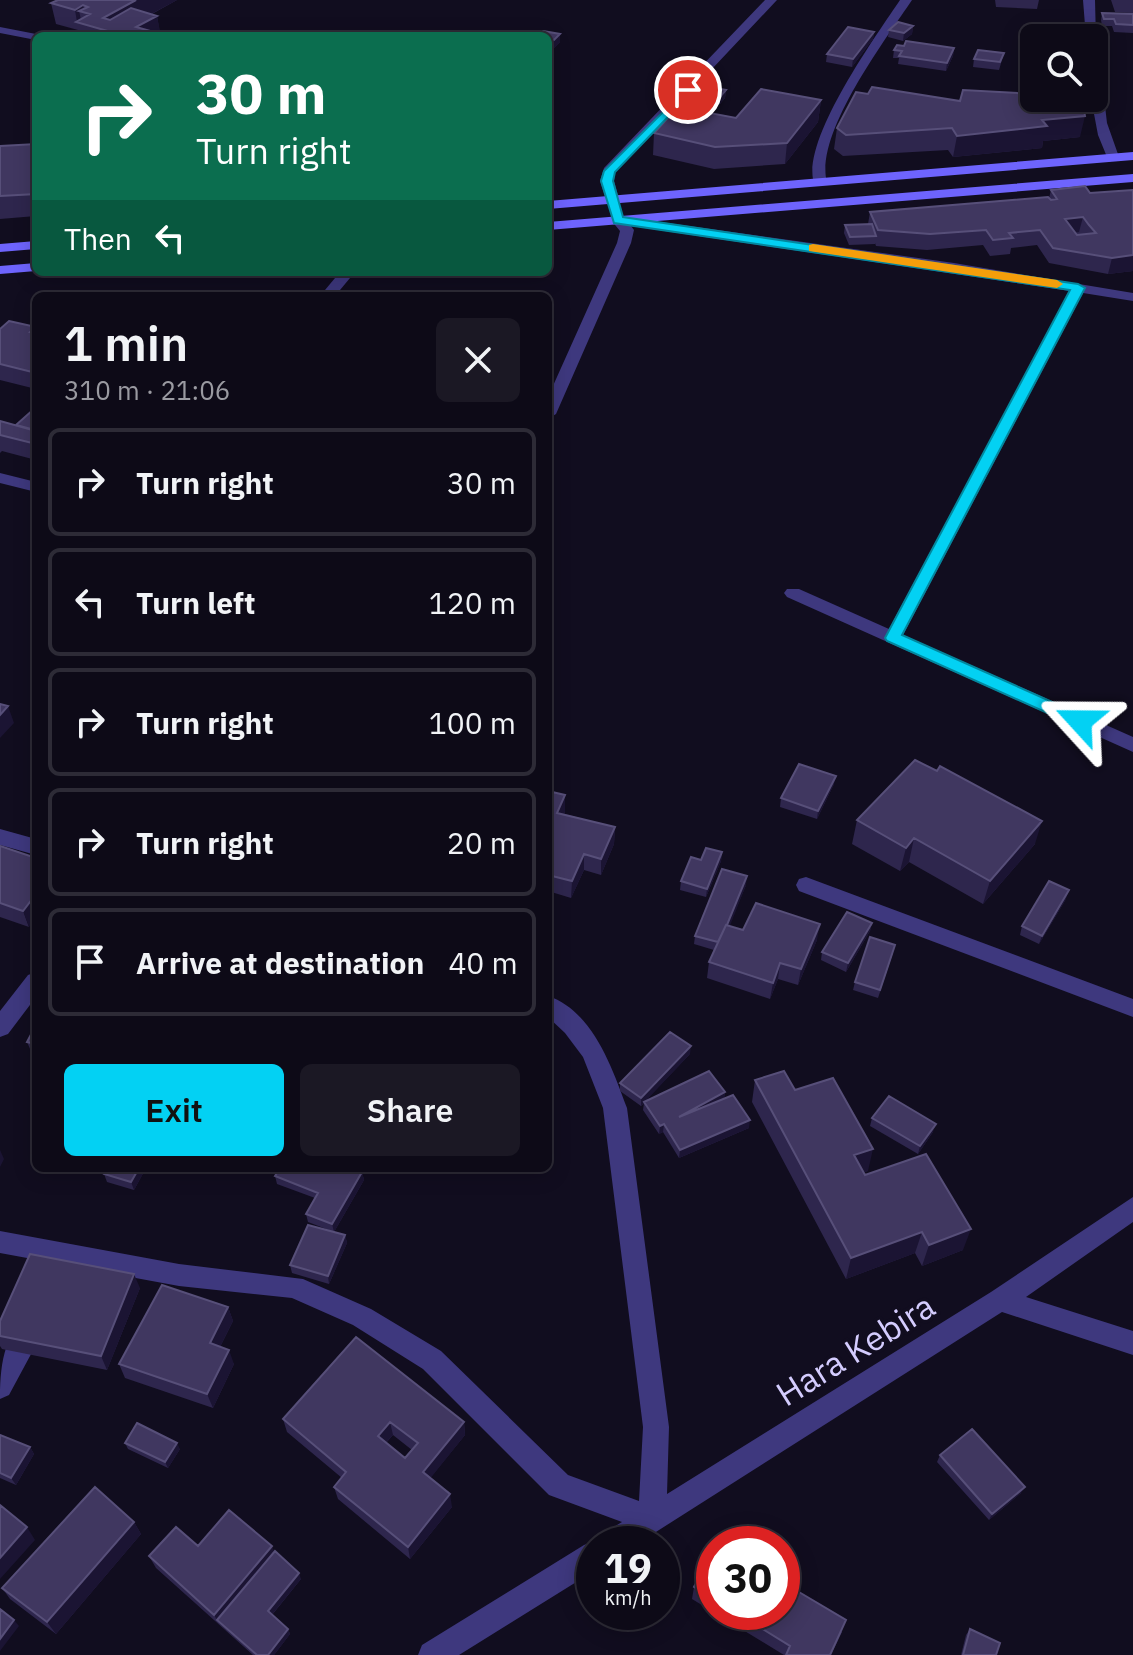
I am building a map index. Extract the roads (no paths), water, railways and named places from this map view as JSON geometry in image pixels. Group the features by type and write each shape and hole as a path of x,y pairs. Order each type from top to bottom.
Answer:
{"main road":[{"path":"552,205 1133,156"},
{"path":"552,226 1133,178"},
{"path":"612,199 618,220"},
{"path":"0,248 32,245"},
{"path":"0,270 32,267"}],"street":[{"path":"612,199 607,181 609,171 771,0"},
{"path":"820,183 817,165 823,142 866,63 906,0"},
{"path":"1089,0 1091,24"},
{"path":"0,30 32,36"},
{"path":"1099,112 1107,146 1113,157"},
{"path":"618,220 1133,297"},
{"path":"552,405 624,243 627,230 618,220"},
{"path":"330,292 344,276"},
{"path":"893,638 1078,288"},
{"path":"0,478 32,486"},
{"path":"793,593 1133,745"},
{"path":"0,837 32,846"},
{"path":"806,885 1133,1008"},
{"path":"0,1028 32,986"},
{"path":"0,1242 179,1275 294,1287 362,1317 432,1360 559,1485 652,1519 656,1427 615,1108 597,1058 571,1020 552,1008"},
{"name":"Hara Kebira","path":"641,1526 1000,1300 1133,1208"},
{"path":"53,1281 61,1252"},
{"path":"1000,1300 1133,1343"},
{"path":"0,1386 43,1309"},
{"path":"432,1655 576,1566"}]}
